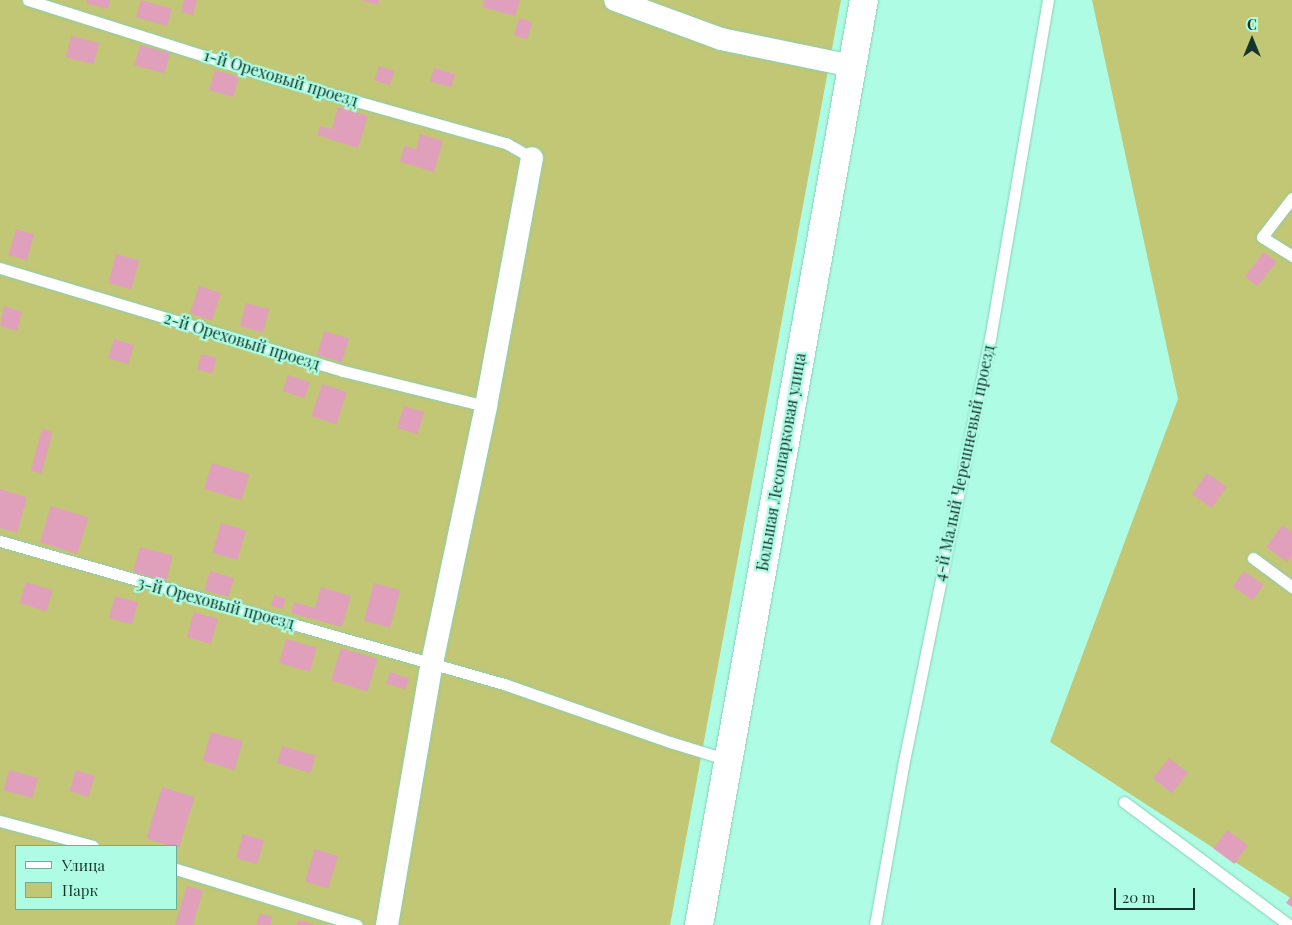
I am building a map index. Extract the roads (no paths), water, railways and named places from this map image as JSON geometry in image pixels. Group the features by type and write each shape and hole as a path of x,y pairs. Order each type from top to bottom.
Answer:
{"main road":[{"name":"Большая Лесопарковая улица","path":"699,925 864,0"}],"street":[{"path":"615,0 721,39 852,66"},
{"path":"388,925 432,663 486,406 532,158"}],"lane":[{"name":"1-й Ореховый проезд","path":"28,0 274,78 506,143 532,158"},
{"name":"4-й Малый Черешневый проезд","path":"875,925 942,563 990,339 1048,0"},
{"path":"1292,198 1262,237 1292,256"},
{"name":"2-й Ореховый проезд","path":"0,268 343,371 486,406"},
{"name":"3-й Ореховый проезд","path":"0,541 432,663 729,760"},
{"path":"1253,558 1292,587"},
{"path":"1124,802 1289,925"},
{"path":"0,821 89,845"},
{"path":"178,870 357,925"}]}
